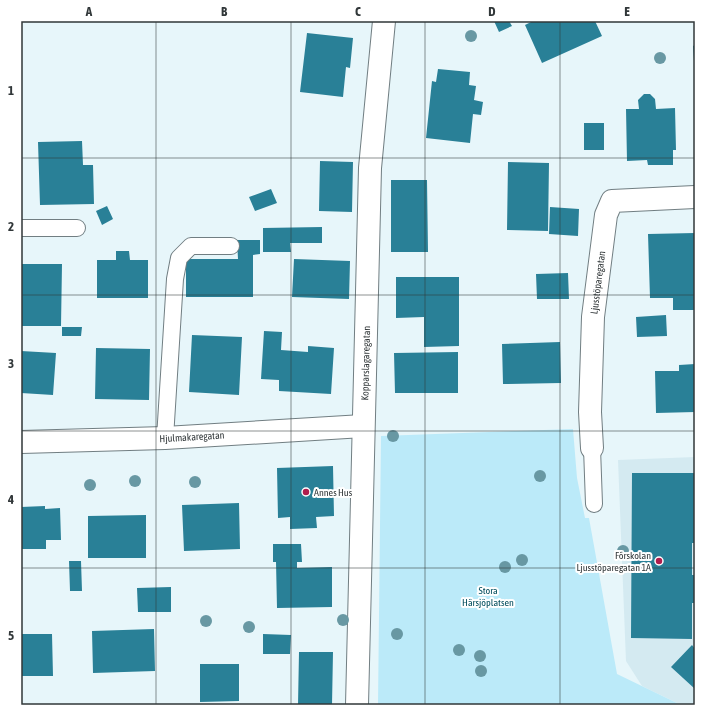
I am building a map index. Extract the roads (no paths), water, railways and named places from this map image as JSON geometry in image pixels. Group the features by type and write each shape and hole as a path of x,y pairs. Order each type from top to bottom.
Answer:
{"street":[{"name":"Kopparslagaregatan","path":"357,705 370,168 384,21"},
{"name":"Ljusstöparegatan","path":"592,448 590,412 593,317 606,215 612,201 695,197"},
{"name":"Hjulmakaregatan","path":"21,442 165,438 363,426"}],"lane":[{"path":"21,228 77,228"},
{"path":"165,438 175,279 179,258 191,246 230,246"},
{"path":"592,448 594,504"}],"place":[{"name":"Annes Hus","path":"306,492"},
{"name":"Förskolan Ljusstöparegatan 1A","path":"659,561"}],"park label":[{"name":"Stora Härsjöplatsen","path":"488,596"}]}
